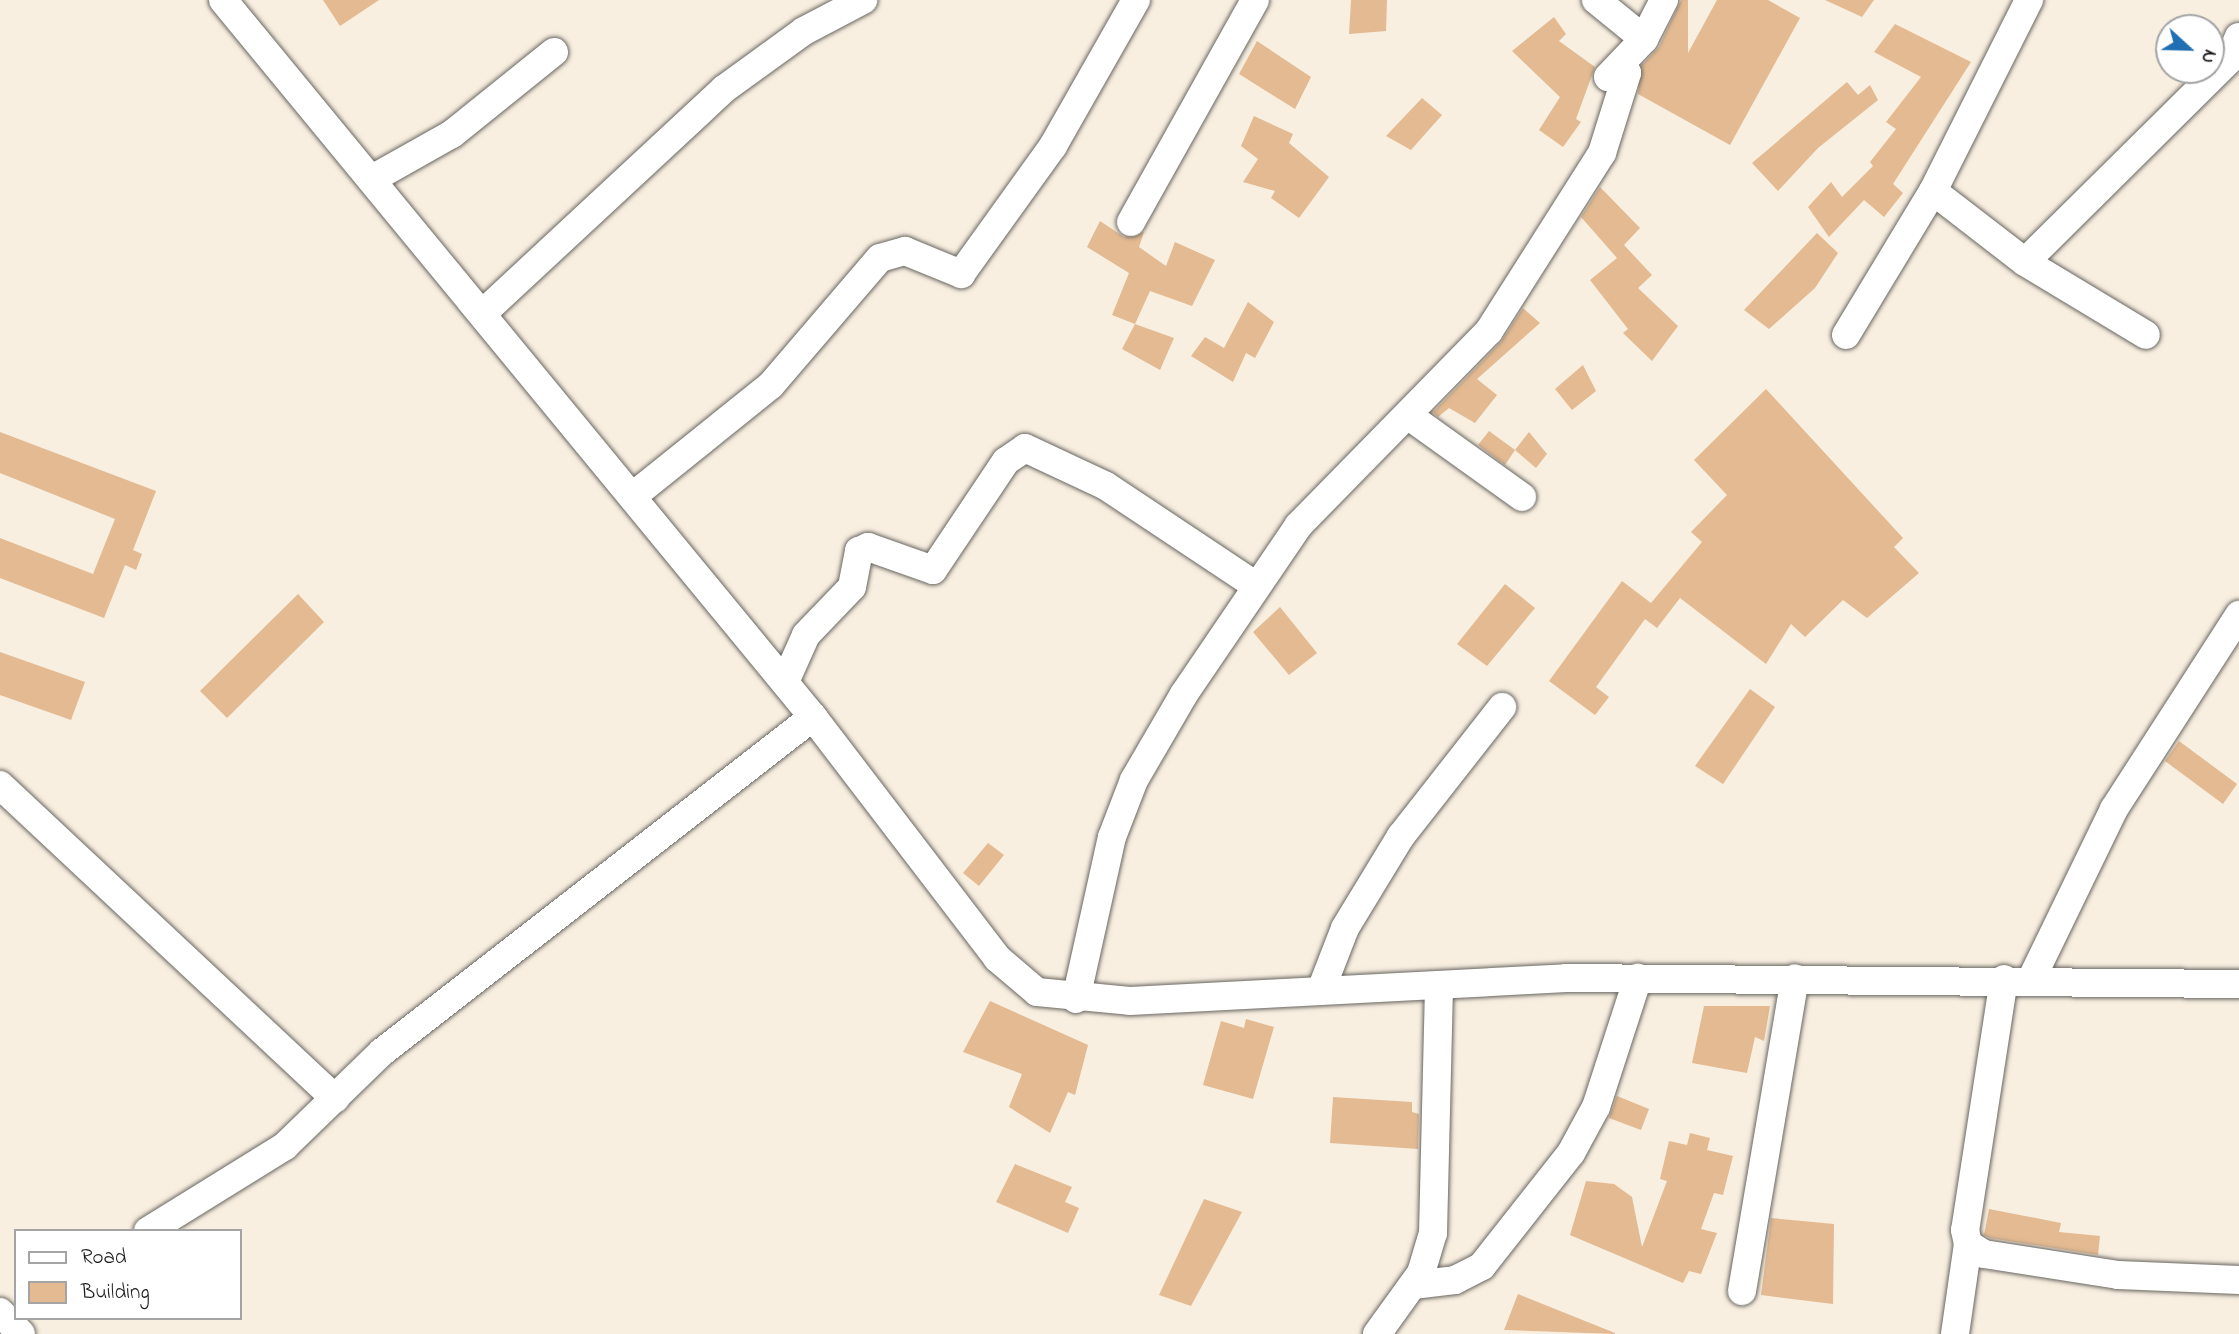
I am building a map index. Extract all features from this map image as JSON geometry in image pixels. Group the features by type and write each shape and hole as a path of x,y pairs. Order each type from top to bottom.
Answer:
{"street":[{"path":"223,0 785,682 1016,980 1037,992 1076,999 1639,978 2239,984"},
{"path":"483,313 724,89 804,31 863,0"},
{"path":"633,496 771,385 880,258 905,251 961,274 1053,146 1136,0"},
{"path":"1131,222 1255,0"},
{"path":"1596,0 1644,39"},
{"path":"1076,999 1094,895 1134,780 1255,586 1330,488 1409,416 1489,331 1602,153 1627,73 1608,77 1644,39 1664,0"},
{"path":"1846,335 1933,191 2029,0"},
{"path":"2025,262 2229,60 2239,37"},
{"path":"372,178 452,134 554,52"},
{"path":"1933,191 2025,262 2146,335"},
{"path":"1409,416 1522,497"},
{"path":"785,682 806,635 852,587 859,551 868,547 933,570 1006,461 1025,448 1106,486 1255,586"},
{"path":"1955,1334 1968,1244 1965,1230 2018,980 2114,808 2239,615"},
{"path":"1321,990 1345,928 1382,865 1503,707"},
{"path":"151,1229 285,1146 382,1052 813,717"},
{"path":"0,785 335,1099"},
{"path":"1413,1285 1455,1280 1482,1266 1571,1153 1596,1107 1639,978"},
{"path":"1742,1292 1795,978"},
{"path":"1377,1334 1413,1285 1433,1233 1439,986"},
{"path":"1968,1244 1984,1254 2118,1275 2239,1280"}],"building":[{"path":"323,0 379,0 340,26"},
{"path":"1351,0 1387,0 1386,31 1349,34"},
{"path":"1681,0 1688,0 1688,53 1717,0 1768,0 1800,18 1730,145 1638,94 1641,66 1659,47"},
{"path":"1825,0 1874,0 1862,17"},
{"path":"1554,17 1566,34 1559,41 1595,67 1576,119 1581,122 1563,147 1539,130 1560,97 1512,51"},
{"path":"1895,24 1971,62 1893,184 1903,193 1884,217 1864,200 1829,237 1808,207 1831,182 1842,197 1873,166 1870,162 1896,129 1886,122 1921,77 1874,52"},
{"path":"1257,41 1311,77 1295,109 1239,74"},
{"path":"1847,82 1858,95 1870,85 1878,100 1818,148 1778,191 1752,163"},
{"path":"1422,98 1442,115 1411,150 1386,136"},
{"path":"1254,116 1293,134 1289,143 1329,177 1299,218 1271,198 1275,191 1243,182 1258,159 1241,146"},
{"path":"1600,187 1640,228 1624,245 1652,275 1638,288 1678,326 1652,361 1623,333 1628,329 1590,280 1617,258 1581,217"},
{"path":"1100,221 1124,237 1144,232 1139,247 1166,266 1175,242 1215,260 1192,306 1150,291 1135,324 1112,315 1129,273 1087,247"},
{"path":"1817,233 1838,253 1815,288 1769,329 1744,310"},
{"path":"1248,302 1274,322 1255,358 1246,353 1233,382 1191,356 1205,337 1224,348"},
{"path":"1523,308 1540,323 1477,379 1497,395 1475,423 1449,408 1438,417 1433,412 1501,342"},
{"path":"1135,324 1174,338 1160,370 1122,349"},
{"path":"1583,365 1596,391 1572,410 1555,389"},
{"path":"1766,389 1903,538 1894,547 1919,573 1867,618 1843,600 1805,637 1791,624 1766,664 1680,598 1657,628 1645,619 1596,687 1609,697 1595,715 1549,681 1622,581 1651,603 1702,542 1691,532 1727,495 1694,460"},
{"path":"1489,431 1515,450 1505,465 1478,445"},
{"path":"0,432 156,491 133,550 142,554 136,570 125,565 104,618 0,578 0,538 93,574 115,519 0,473"},
{"path":"1529,432 1547,454 1536,468 1515,450"},
{"path":"1505,584 1535,608 1487,666 1457,644"},
{"path":"298,594 324,622 227,718 200,691"},
{"path":"1280,607 1317,653 1289,675 1253,632"},
{"path":"0,652 85,682 71,720 0,695"},
{"path":"1750,689 1775,707 1723,784 1695,766"},
{"path":"2179,741 2237,784 2223,804 2165,761"},
{"path":"988,843 1004,855 979,886 963,873"},
{"path":"990,1001 1088,1045 1075,1095 1068,1092 1050,1133 1009,1107 1022,1074 963,1052"},
{"path":"1704,1006 1770,1006 1764,1041 1755,1037 1747,1073 1692,1063"},
{"path":"1246,1019 1274,1027 1253,1099 1203,1085 1221,1021 1244,1028"},
{"path":"1617,1096 1649,1109 1641,1130 1609,1118"},
{"path":"1333,1097 1412,1102 1412,1112 1419,1114 1418,1149 1330,1143"},
{"path":"1690,1133 1710,1138 1707,1150 1733,1156 1723,1195 1714,1193 1701,1229 1717,1233 1701,1274 1689,1271 1683,1283 1570,1235 1586,1181 1614,1184 1632,1197 1642,1247 1667,1181 1660,1179 1669,1141 1687,1145"},
{"path":"1015,1164 1072,1187 1065,1202 1079,1208 1068,1233 996,1202"},
{"path":"1204,1199 1242,1212 1191,1306 1159,1295"},
{"path":"1989,1209 2061,1223 2059,1232 2100,1236 2098,1255 1990,1238 1984,1235"},
{"path":"1771,1218 1834,1224 1833,1304 1761,1295"},
{"path":"1518,1294 1615,1333 1615,1334 1504,1330"}]}
